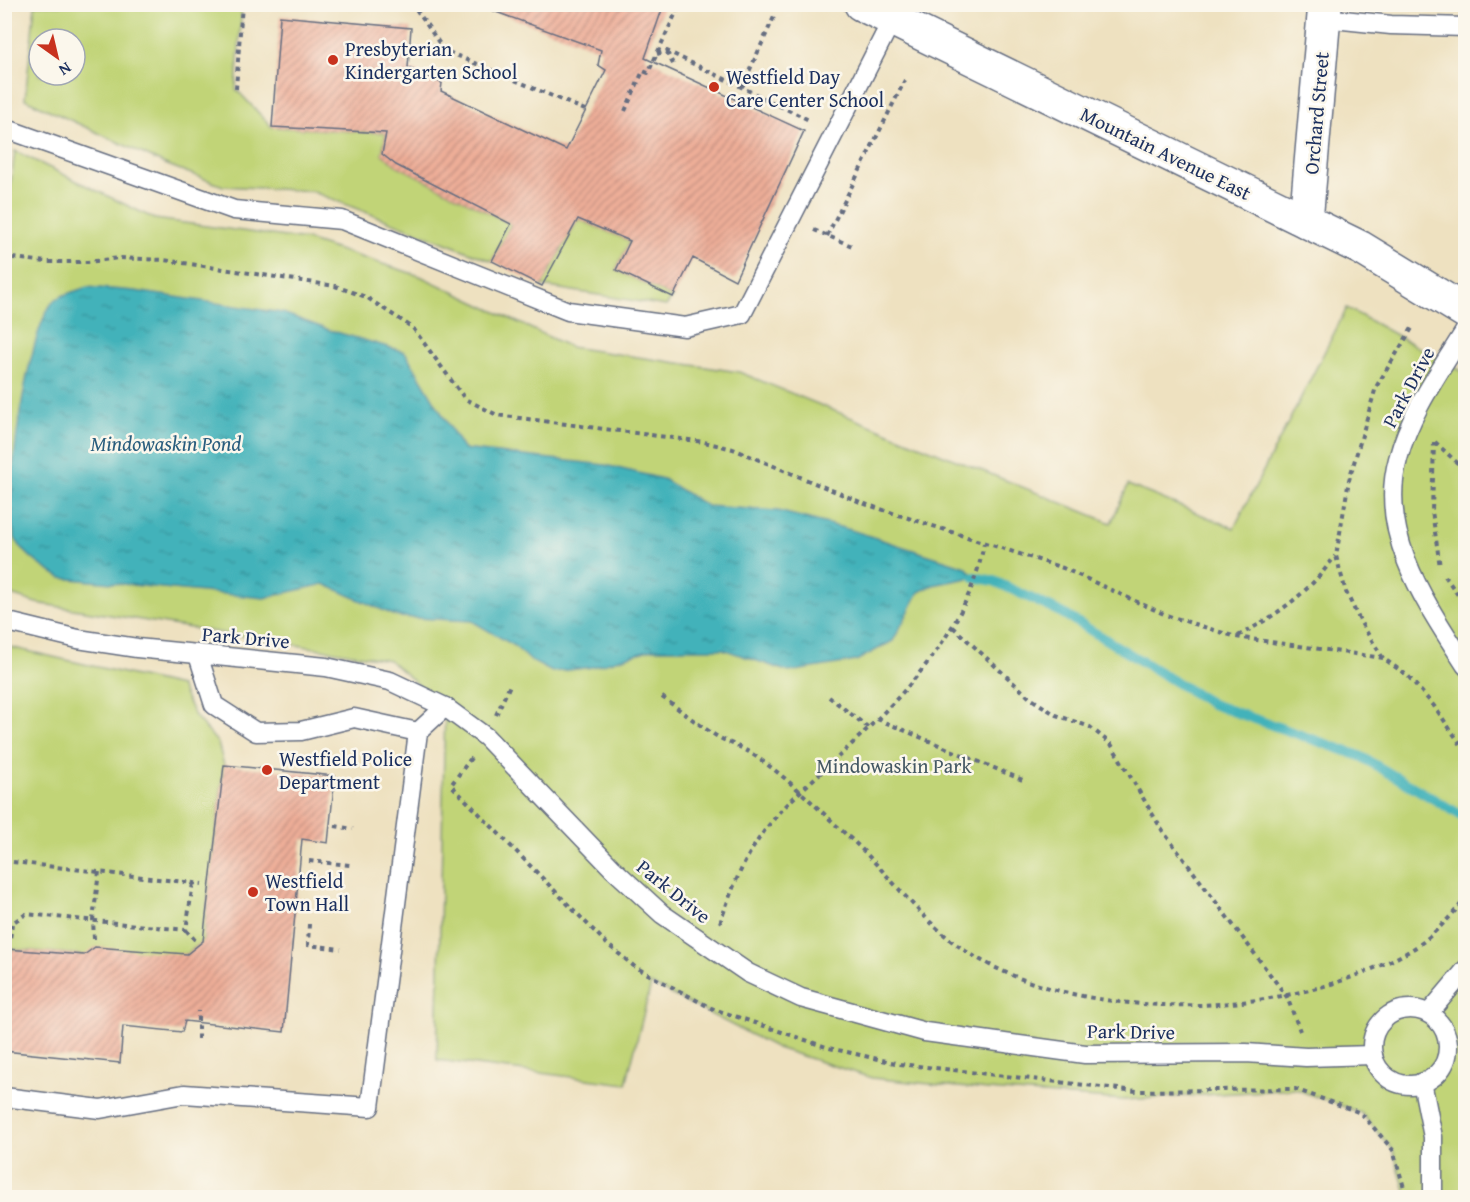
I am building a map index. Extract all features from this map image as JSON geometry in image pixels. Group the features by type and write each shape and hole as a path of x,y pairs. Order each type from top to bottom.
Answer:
{"street":[{"name":"Mountain Avenue East","path":"861,4 1360,248 1466,312"},
{"name":"Orchard Street","path":"1306,221 1325,11"}],"lane":[{"path":"1325,11 1391,25 1466,27"},
{"path":"4,128 234,210 342,220 568,311 685,327 742,314 892,20"},
{"name":"Park Drive","path":"1466,329 1413,418 1397,459 1393,498 1396,527 1407,563 1422,598 1466,666"},
{"name":"Park Drive","path":"4,621 78,639 198,656 326,667 390,681 445,707 486,737 613,869 646,899 711,949 748,973 801,998 924,1032 1085,1054 1246,1053 1306,1057 1373,1054"},
{"path":"198,656 214,705 256,732 301,731 354,718 418,732"},
{"path":"4,1096 100,1109 184,1094 370,1107 418,732 445,707"},
{"path":"1429,1013 1466,969"},
{"path":"1405,1009 1429,1013 1446,1032 1449,1044 1447,1056 1438,1072 1422,1083 1397,1082 1378,1066 1373,1054 1376,1030 1393,1012 1405,1009"},
{"path":"1422,1083 1433,1137 1433,1197"}],"path":[{"path":"236,89 242,4"},
{"path":"372,4 416,9"},
{"path":"412,4 444,50 585,110"},
{"path":"625,111 643,71 648,73 680,4"},
{"path":"742,87 774,17"},
{"path":"657,54 667,51 811,122 807,132"},
{"path":"667,51 675,68"},
{"path":"827,236 905,80"},
{"path":"791,220 852,246"},
{"path":"4,257 47,262 88,262 118,258 164,260 335,286 366,297 413,328 465,399 497,414 704,442 733,449 865,504 1063,568 1166,615 1236,637 1383,658"},
{"path":"1236,637 1277,615 1300,597 1318,580 1336,556 1350,480 1376,387 1414,325"},
{"path":"1466,471 1434,442 1432,511 1440,569 1466,607"},
{"path":"711,949 740,867 764,831 800,793 878,719 953,627 981,560 984,543"},
{"path":"1336,556 1351,603 1383,658 1408,676 1466,752"},
{"path":"953,627 1030,698 1056,715 1090,727 1111,744 1162,830 1287,997 1297,1018 1306,1057 1295,1089"},
{"path":"662,697 713,734 750,753 800,793 853,840 950,940 973,956 1029,981 1097,999 1159,1004 1236,1004 1287,997 1336,984 1388,962 1422,943 1449,918 1466,898"},
{"path":"829,697 869,728"},
{"path":"878,719 1025,781"},
{"path":"335,826 354,829"},
{"path":"4,861 202,884"},
{"path":"309,861 350,866"},
{"path":"94,939 93,920 99,872"},
{"path":"186,930 193,883"},
{"path":"4,942 10,940 12,923 26,914 186,930 195,940"},
{"path":"309,924 308,945 341,949"},
{"path":"198,1011 198,1039"}],"green space":[{"path":"35,5 242,5 236,89 272,127 386,133 382,154 396,165 511,224 492,261 311,191 223,186 165,164 25,99 27,80 27,87 87,87 87,27 33,27"},
{"name":"Mindowaskin Park","path":"15,151 155,219 307,240 420,276 570,347 739,372 1111,523 1128,485 1234,528 1347,308 1465,373 1465,1197 1407,1197 1393,1150 1361,1113 1295,1089 1124,1100 988,1090 872,1078 777,1048 651,984 626,1084 437,1060 445,707 389,660 36,603 5,593 4,237"},
{"path":"578,219 630,241 616,270 673,297 666,306 542,286"},
{"path":"5,646 180,686 195,716 218,743 224,765 203,941 187,954 84,955 8,949 5,967"}],"water":[{"name":"Mindowaskin Pond","path":"87,287 135,291 283,313 329,330 405,352 463,449 605,465 663,479 707,506 778,511 851,530 966,567 974,577 933,585 919,592 893,641 856,661 789,672 723,649 652,649 593,667 552,672 531,661 513,645 472,621 398,617 324,584 264,598 61,578 31,557 16,540 12,522 14,458 26,379 44,317 54,301"}],"building":[{"path":"485,4 664,4 645,58 804,131 735,280 693,258 673,297 616,270 630,241 578,219 542,286 492,261 511,224 396,165 382,154 386,133 272,127 280,16 411,28 408,68 442,83 441,91 566,150 606,70 598,65 601,50 485,8"},
{"name":"Westfield Town Hall","path":"224,765 335,776 328,843 302,839 284,1032 185,1021 182,1032 123,1026 120,1063 4,1051 4,970 7,949 84,955 95,947 187,954 203,941"}],"waterway":[{"path":"974,577 994,581 1062,613 1212,704 1360,756 1466,818"}],"place":[{"name":"Presbyterian Kindergarten School","path":"333,60"},
{"name":"Westfield Day Care Center School","path":"714,87"},
{"name":"Westfield Police Department","path":"267,770"},
{"name":"Westfield Town Hall","path":"253,892"}]}
